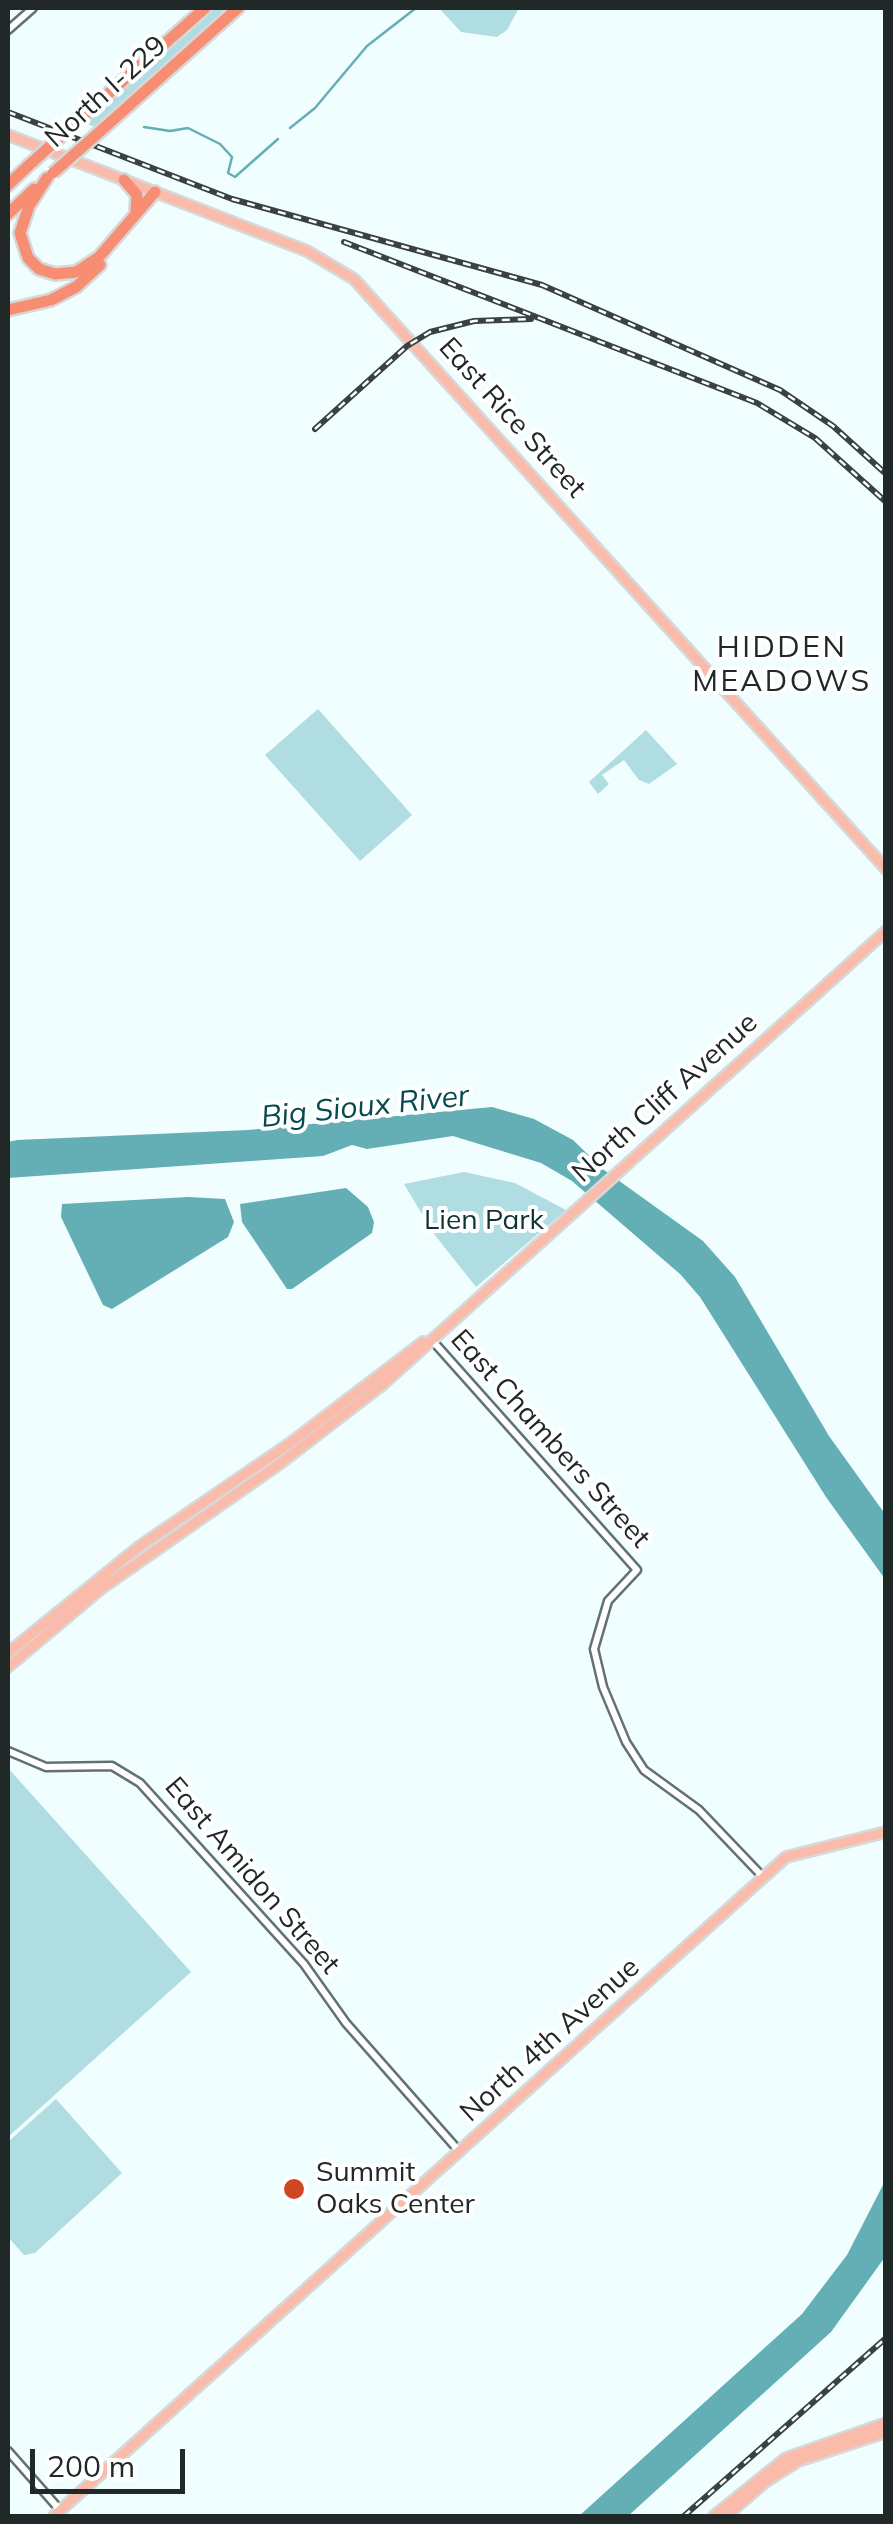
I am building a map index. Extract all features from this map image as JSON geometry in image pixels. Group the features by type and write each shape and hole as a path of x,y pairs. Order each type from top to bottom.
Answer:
{"highway":[{"name":"North I-229","path":"8,185 204,8"},
{"name":"North I-229","path":"8,214 238,8"},
{"path":"50,176 28,206 20,234 22,250 39,269 61,275 83,269 158,193"},
{"path":"124,180 138,199 132,220"},
{"path":"8,310 40,304 76,286 158,193"}],"main road":[{"name":"East Rice Street","path":"8,135 308,251 343,271 373,296 886,869"},
{"name":"North Cliff Avenue","path":"8,1667 138,1562 337,1421 415,1357 430,1338 884,933"},
{"name":"North Cliff Avenue","path":"8,1653 140,1546 289,1444 408,1350 430,1338"},
{"name":"North 4th Avenue","path":"58,2514 763,1877 796,1852 882,1832"},
{"path":"714,2516 786,2458 886,2423"},
{"path":"726,2516 765,2482 798,2461 886,2432"}],"street":[{"path":"8,30 33,8"},
{"name":"East Chambers Street","path":"430,1338 636,1570 608,1602 595,1638 595,1659 610,1706 644,1770 699,1810 763,1877"},
{"name":"East Amidon Street","path":"8,1751 39,1766 112,1766 140,1782 304,1964 346,2023 460,2152"},
{"path":"8,2452 58,2514"}],"green space":[{"path":"215,8 231,8 97,128 85,123"},
{"path":"439,8 537,8 518,10 507,30 497,37 461,32"},
{"path":"318,709 412,815 360,861 265,755"},
{"path":"646,730 677,764 649,784 639,780 624,760 602,775 609,784 598,794 589,782"},
{"name":"Lien Park","path":"464,1172 515,1183 566,1210 476,1287 434,1234 404,1184"},
{"path":"8,1768 191,1972 8,2137"},
{"path":"56,2099 122,2173 35,2253 24,2255 8,2237 8,2142"}],"shaded area":[{"path":"492,1107 534,1119 573,1140 604,1170 703,1241 735,1277 829,1436 885,1514 885,1579 826,1497 700,1297 680,1274 572,1181 541,1163 453,1136 367,1149 352,1145 323,1156 8,1178 8,1142 17,1140 248,1130"},
{"path":"346,1188 368,1207 374,1222 372,1233 287,1289 242,1222 240,1204"},
{"path":"188,1197 225,1199 234,1222 228,1237 112,1309 103,1305 61,1217 62,1204"},
{"path":"885,2181 885,2257 831,2332 628,2516 579,2516 802,2314 847,2255"}],"waterway":[{"path":"290,128 315,108 367,46 416,8"},
{"path":"144,127 170,131 188,128 220,144 232,157 228,173 235,177 278,139"}],"railway":[{"path":"8,112 232,199 542,285 780,390 833,426 886,474"},
{"path":"344,242 757,403 815,438 886,502"},
{"path":"315,429 407,346 430,332 474,321 531,319"},
{"path":"684,2516 886,2338"}],"place":[{"name":"Summit Oaks Center","path":"294,2189"}],"district":[{"name":"HIDDEN MEADOWS","path":"782,665"}],"water label":[{"name":"Big Sioux River","path":"365,1107"}]}
